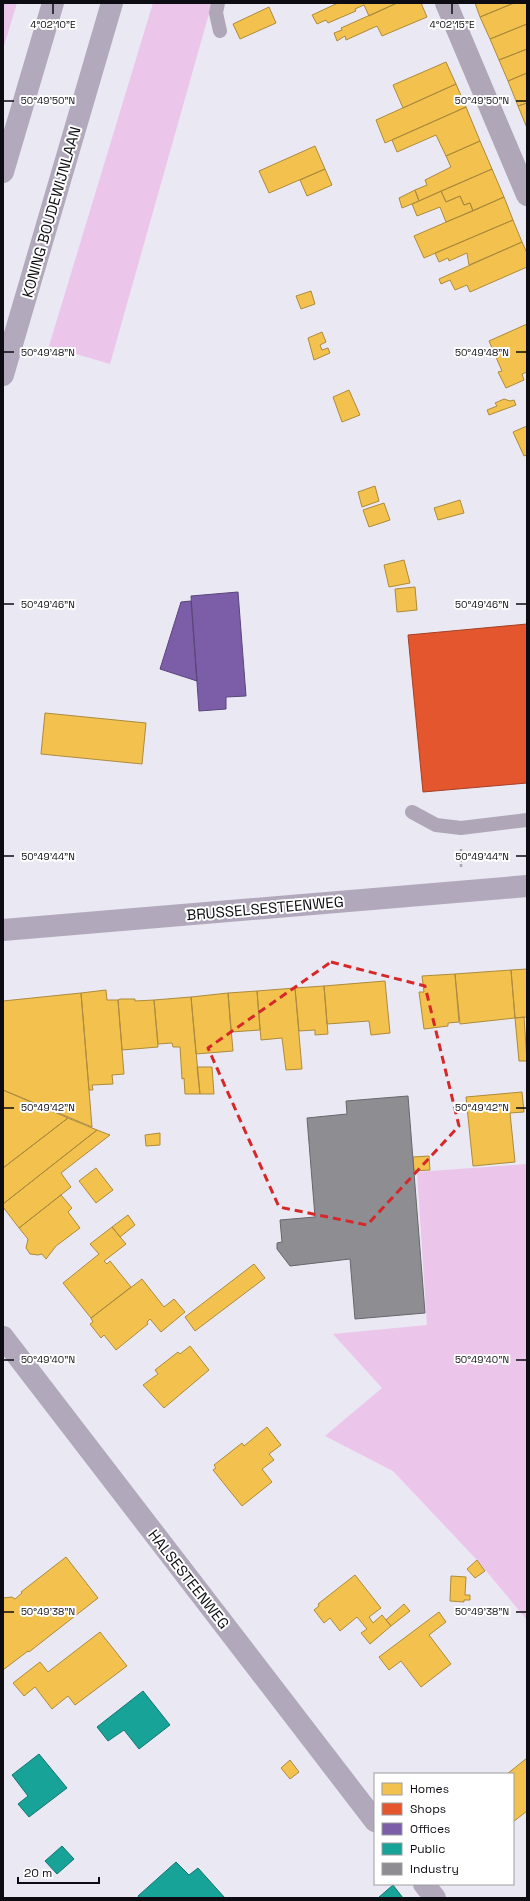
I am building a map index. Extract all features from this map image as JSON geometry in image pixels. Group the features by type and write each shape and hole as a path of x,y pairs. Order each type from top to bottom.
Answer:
{"highway":[{"path":"3,172 53,3"},
{"name":"KONING BOUDEWIJNLAAN","path":"3,375 112,3"}],"main road":[{"name":"BRUSSELSESTEENWEG","path":"3,930 527,886"},
{"name":"HALSESTEENWEG","path":"3,1337 374,1820"},
{"path":"425,1885 435,1898"}],"street":[{"path":"446,3 527,194"}],"lane":[{"path":"218,3 216,13 220,32"},
{"path":"412,812 436,825 461,828 527,820"}],"path":[{"path":"460,892 461,828"}],"highlighted area":[{"path":"331,962 425,986 459,1126 367,1225 279,1207 208,1048"}],"shaded area":[{"path":"3,3 17,3 3,49"},
{"path":"153,3 212,3 110,364 49,346"},
{"path":"527,1164 527,1620 477,1560 393,1471 325,1436 382,1388 333,1334 427,1325 417,1172"}],"building: Homes":[{"path":"338,3 397,3 369,16 364,5 355,9 356,11 328,23 326,20 317,24 312,15"},
{"path":"397,3 421,3 427,17 382,36 377,26 346,40 345,36 337,41 334,33 342,30 341,28"},
{"path":"475,3 514,3 480,17"},
{"path":"514,3 527,3 527,24 490,39 480,17"},
{"path":"269,7 276,23 240,39 233,24"},
{"path":"527,24 527,49 499,60 490,39"},
{"path":"527,49 527,73 508,81 499,60"},
{"path":"446,62 456,84 403,108 393,85"},
{"path":"527,73 527,103 518,106 508,81"},
{"path":"456,84 466,107 385,143 376,120"},
{"path":"527,103 527,128 518,106"},
{"path":"466,107 480,141 446,156 436,135 397,152 392,140"},
{"path":"480,141 492,169 419,201 415,190 427,185 425,180 451,167 446,156"},
{"path":"315,146 325,169 269,193 259,171"},
{"path":"325,169 332,185 307,196 300,180"},
{"path":"492,169 504,197 473,211 470,203 464,205 460,196 446,202 441,191"},
{"path":"415,190 419,201 402,208 399,198"},
{"path":"441,191 446,202 460,196 464,205 470,203 473,211 446,222 440,207 417,216 412,204"},
{"path":"504,197 513,220 424,258 414,236"},
{"path":"513,220 522,242 469,265 467,253 449,261 448,258 439,262 435,253"},
{"path":"522,242 527,253 527,267 470,292 467,285 455,290 450,280 441,284 439,279"},
{"path":"311,291 315,304 301,309 296,296"},
{"path":"527,324 527,372 522,374 524,380 506,388 498,372 502,371 489,341"},
{"path":"322,332 326,342 320,345 322,350 328,348 330,353 314,360 308,338"},
{"path":"349,390 360,415 342,422 333,397"},
{"path":"504,399 510,401 514,400 516,405 489,415 487,410 497,406 495,403"},
{"path":"527,426 527,455 524,456 513,432"},
{"path":"375,486 379,501 362,507 358,492"},
{"path":"460,500 464,513 438,520 434,508"},
{"path":"384,503 390,520 369,527 363,510"},
{"path":"404,560 410,583 389,587 384,565"},
{"path":"415,587 417,610 397,612 395,589"},
{"path":"45,713 146,723 142,764 41,754"},
{"path":"527,969 527,1017 515,1018 511,970"},
{"path":"511,970 515,1018 460,1024 455,974"},
{"path":"455,974 459,1022 448,1023 448,1026 424,1029 419,992 424,992 422,976"},
{"path":"385,981 390,1033 371,1035 369,1021 327,1024 324,986"},
{"path":"324,986 328,1034 315,1035 315,1030 299,1031 295,988"},
{"path":"295,988 302,1069 286,1070 282,1038 261,1040 257,991"},
{"path":"106,990 107,1000 118,1000 124,1074 112,1075 113,1084 92,1085 93,1090 89,1090 81,993"},
{"path":"257,991 260,1030 231,1032 228,993"},
{"path":"81,993 92,1127 3,1090 3,1001"},
{"path":"228,993 233,1051 196,1054 191,997"},
{"path":"191,997 200,1094 185,1094 184,1078 182,1079 180,1047 173,1047 172,1043 158,1044 154,1000"},
{"path":"135,999 135,1001 154,1000 158,1047 122,1050 118,1000"},
{"path":"524,1017 527,1061 519,1061 515,1018"},
{"path":"197,1067 212,1067 214,1094 200,1094"},
{"path":"3,1090 68,1118 3,1168"},
{"path":"522,1092 524,1112 510,1113 515,1162 473,1166 466,1097"},
{"path":"68,1118 97,1130 3,1204 3,1168"},
{"path":"97,1130 110,1135 61,1173 71,1187 19,1228 3,1207 3,1204"},
{"path":"160,1133 160,1145 146,1146 145,1135"},
{"path":"429,1156 430,1170 414,1171 413,1157"},
{"path":"96,1168 113,1190 96,1203 79,1181"},
{"path":"61,1195 72,1208 68,1212 80,1228 56,1246 46,1259 42,1254 30,1254 26,1248 28,1239 19,1228"},
{"path":"128,1215 135,1225 120,1237 112,1227"},
{"path":"112,1227 126,1244 104,1261 107,1264 110,1261 131,1287 91,1318 63,1283 99,1254 90,1244"},
{"path":"254,1264 265,1278 195,1331 185,1317"},
{"path":"142,1279 164,1307 174,1299 185,1312 161,1332 150,1319 147,1322 148,1324 116,1350 104,1335 101,1338 90,1324 93,1322 91,1318"},
{"path":"190,1346 209,1370 164,1408 143,1385 158,1374 155,1370 178,1352 180,1354"},
{"path":"267,1427 281,1445 269,1454 274,1460 262,1469 272,1482 242,1506 213,1470 216,1468 214,1465 242,1443 244,1446"},
{"path":"66,1557 98,1598 29,1652 28,1651 3,1670 3,1598 12,1597 15,1599 22,1593 21,1592"},
{"path":"477,1560 485,1571 475,1578 467,1569"},
{"path":"355,1575 381,1608 369,1617 373,1623 382,1615 391,1626 370,1644 361,1633 367,1629 357,1617 340,1631 330,1618 324,1623 314,1610 319,1606 318,1604"},
{"path":"451,1576 466,1577 465,1595 470,1595 470,1600 464,1600 464,1602 450,1601"},
{"path":"404,1604 410,1611 391,1626 386,1620"},
{"path":"439,1612 446,1622 429,1635 451,1664 421,1687 401,1661 389,1670 379,1657"},
{"path":"100,1632 127,1666 75,1705 68,1696 52,1709 35,1687 24,1696 13,1683 40,1662 48,1672"},
{"path":"527,1758 527,1811 514,1821 514,1773 508,1773"},
{"path":"290,1760 299,1772 290,1779 281,1768"}],"building: Shops":[{"path":"527,624 527,783 423,792 408,635"}],"building: Offices":[{"path":"238,592 246,696 226,697 226,709 199,711 191,596"},
{"path":"191,601 197,681 160,669 181,602"}],"building: Public":[{"path":"143,1691 170,1725 139,1749 124,1730 108,1741 97,1727"},
{"path":"39,1754 67,1788 29,1817 18,1804 28,1796 12,1775"},
{"path":"62,1846 74,1859 57,1874 45,1861"},
{"path":"176,1862 189,1875 198,1868 225,1898 139,1898 138,1896"},
{"path":"393,1885 403,1898 378,1898"}],"building: Industry":[{"path":"408,1096 425,1313 355,1319 350,1259 290,1266 277,1249 277,1243 282,1242 280,1220 315,1217 307,1118 347,1114 346,1101"}]}
